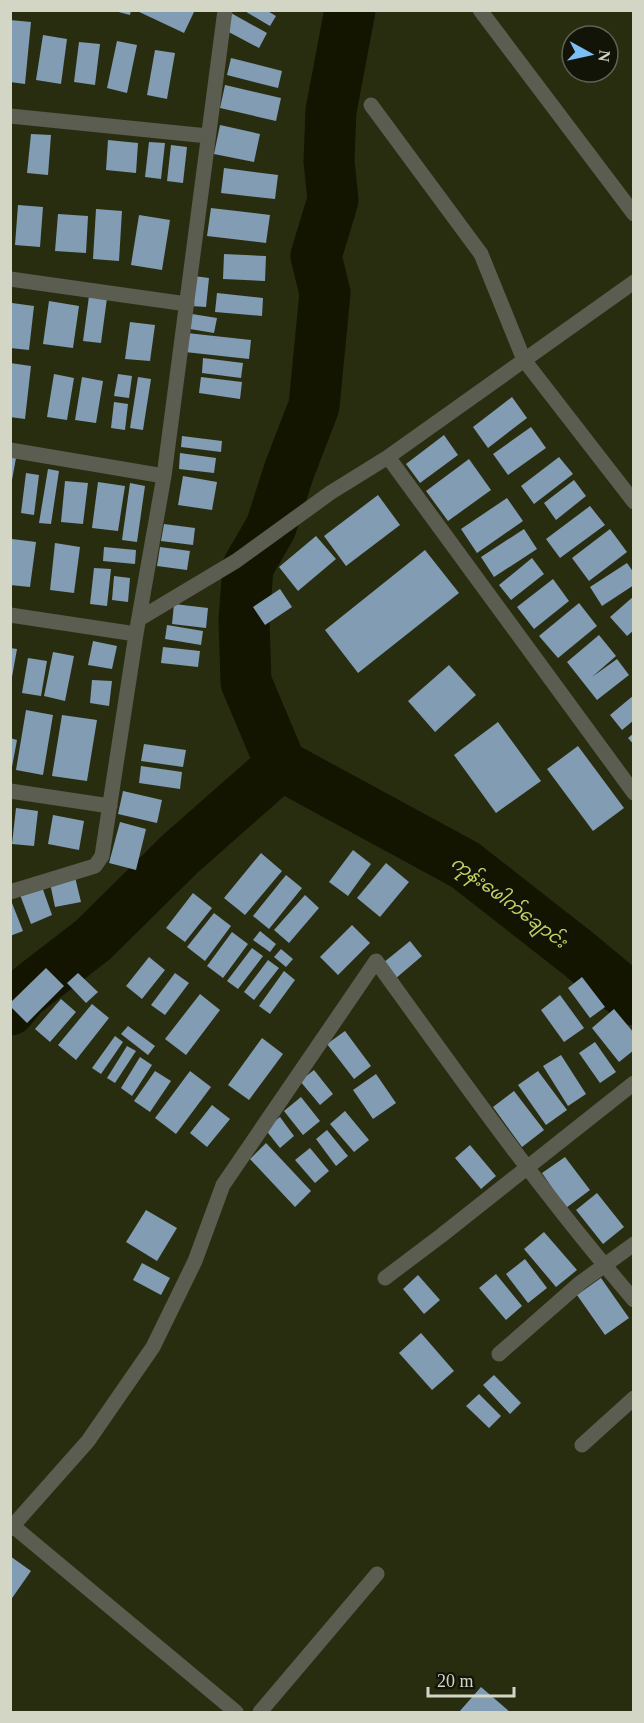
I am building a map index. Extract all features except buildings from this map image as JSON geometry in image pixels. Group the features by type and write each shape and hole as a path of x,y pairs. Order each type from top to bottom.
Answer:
{"street":[{"path":"10,892 95,866 102,856 164,476 225,10"},
{"path":"480,10 633,214"},
{"path":"371,105 481,255 524,360 633,502"},
{"path":"10,116 208,136"},
{"path":"10,279 187,304"},
{"path":"10,615 138,626 236,561 330,494 388,457 633,282"},
{"path":"10,450 164,476"},
{"path":"388,457 633,793"},
{"path":"10,790 110,806"},
{"path":"236,1713 12,1527 88,1441 153,1347 195,1261 223,1185 376,961 527,1168 633,1300"},
{"path":"385,1278 633,1083"},
{"path":"499,1354 580,1283 633,1244"},
{"path":"582,1445 633,1398"},
{"path":"260,1713 377,1574"}],"waterway":[{"path":"10,1010 23,994 93,940 180,854 281,765 246,682 244,620 248,567 271,527 314,406 325,293 316,256 333,200 329,161 331,111 350,10"},
{"name":"ကုန်းဖေါက်ချောင်း","path":"281,765 465,865 634,1000"}]}
